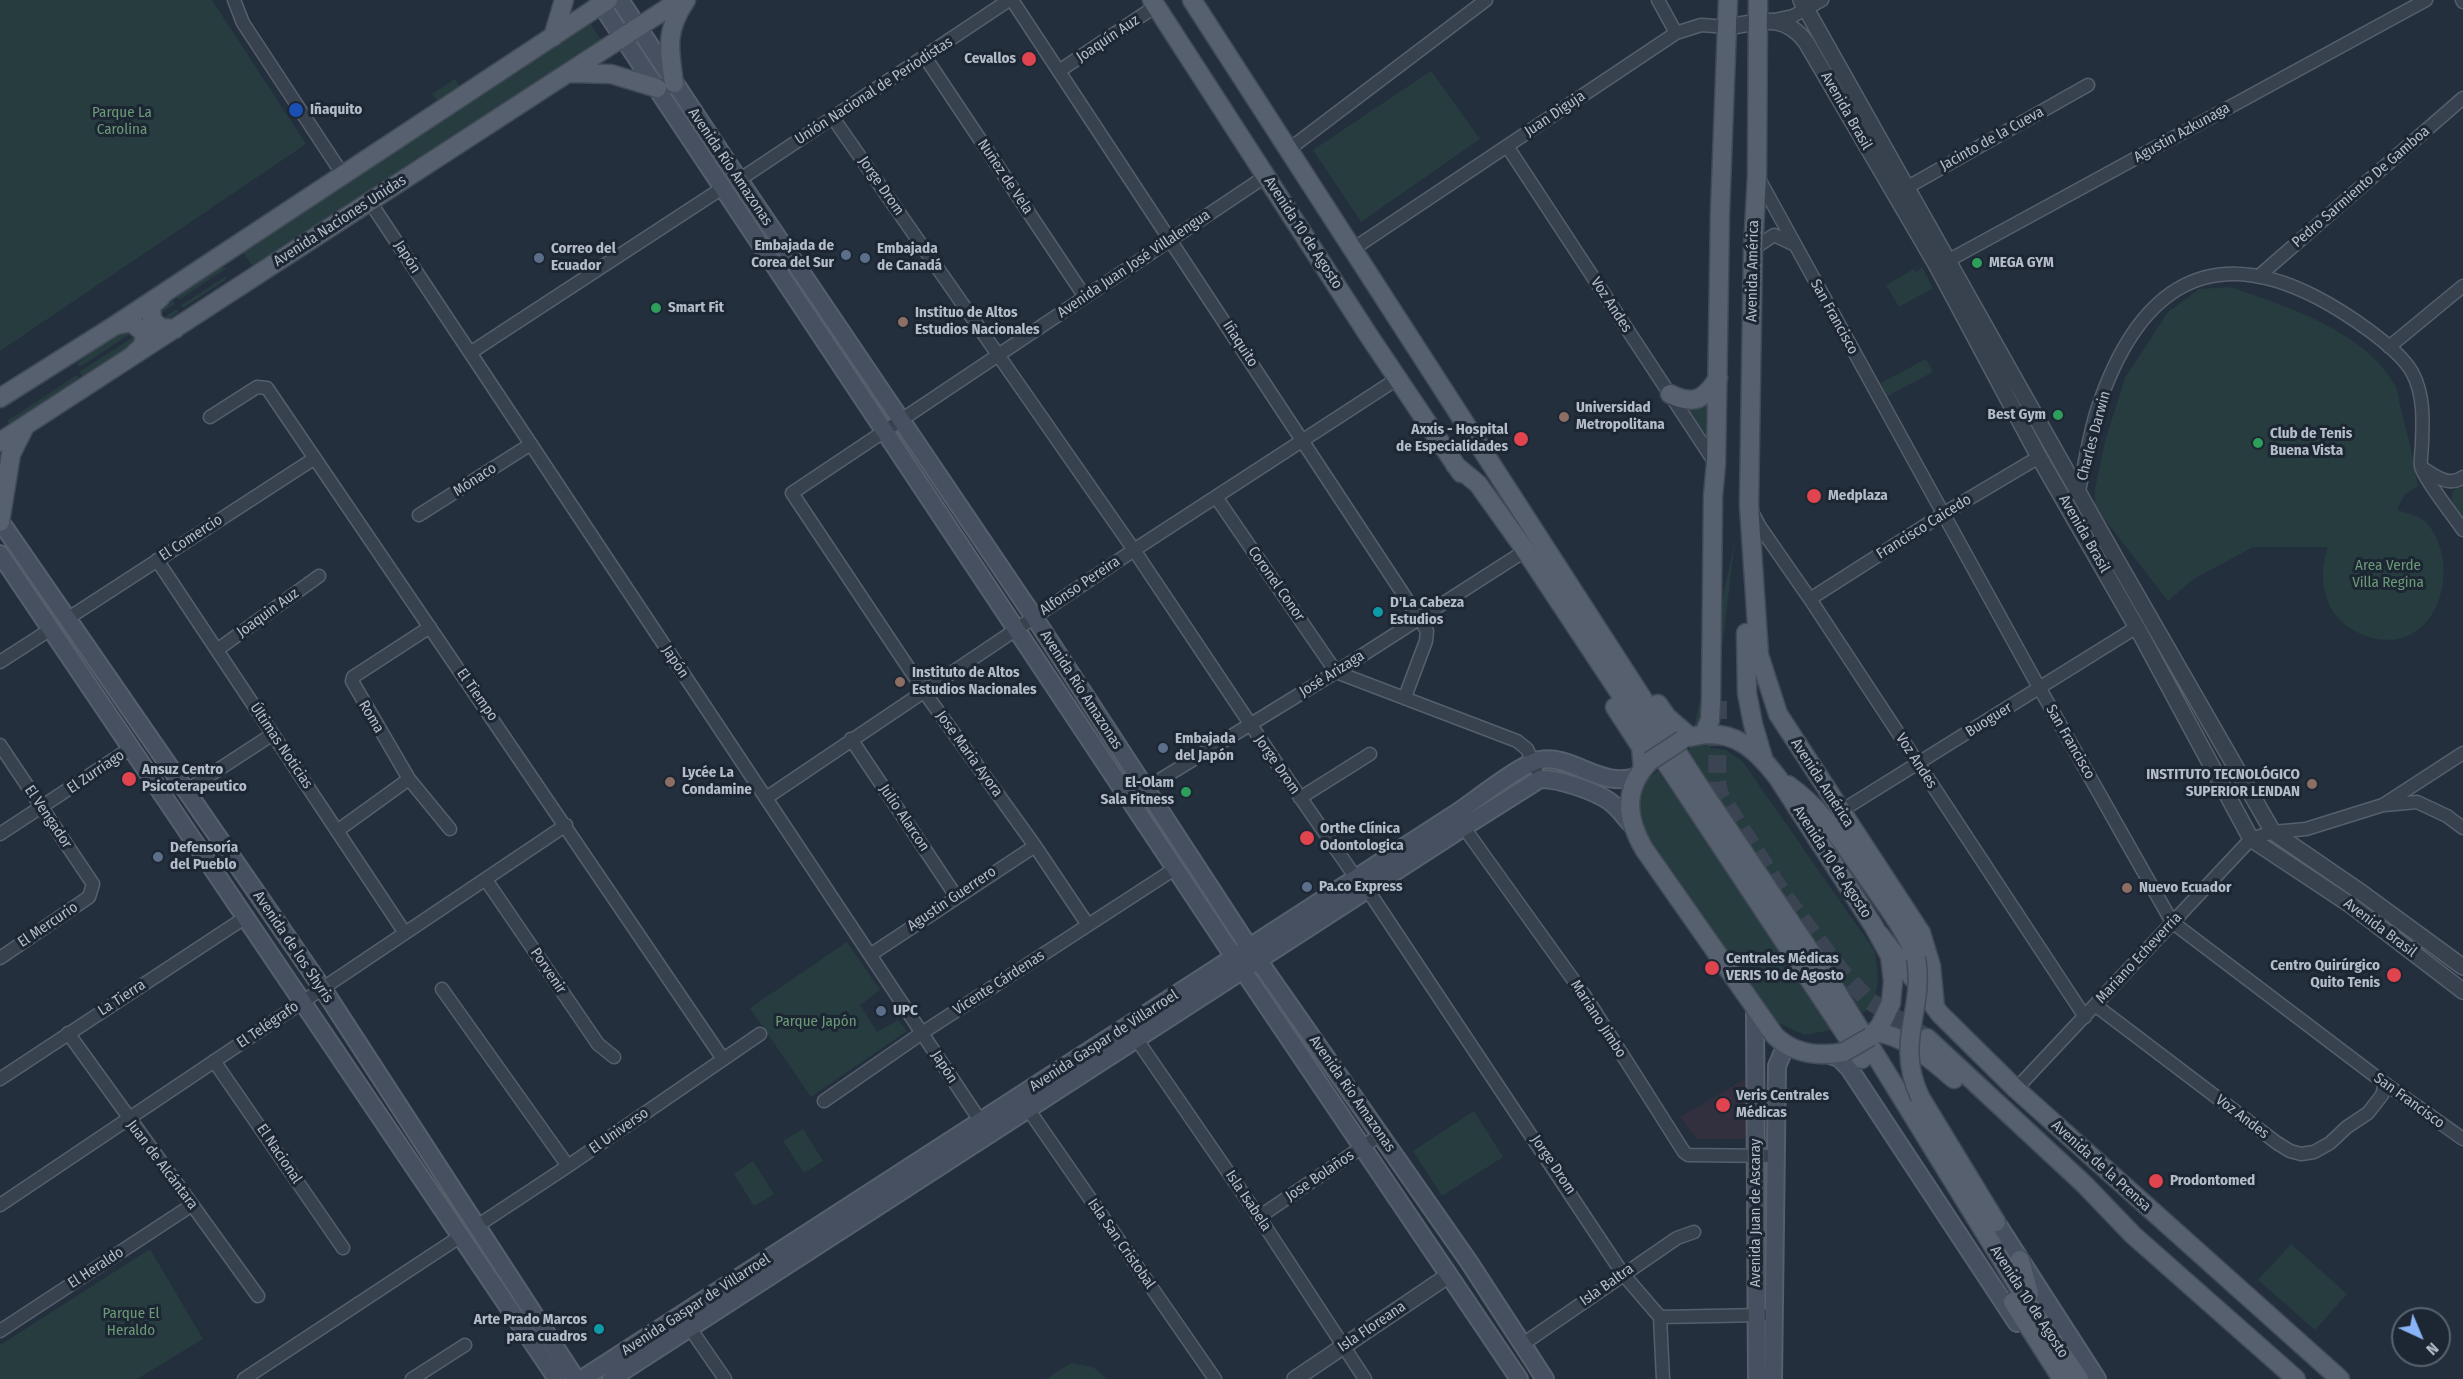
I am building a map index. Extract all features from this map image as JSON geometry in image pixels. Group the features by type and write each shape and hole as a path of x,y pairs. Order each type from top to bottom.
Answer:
{"main road":[{"path":"554,37 564,0"},
{"name":"Avenida Río Amazonas","path":"620,0 639,27 665,86"},
{"name":"Avenida Naciones Unidas","path":"0,442 680,0"},
{"path":"568,73 604,73 665,86 669,36 676,15 686,0"},
{"path":"1181,0 1210,44 1232,59"},
{"name":"Avenida 10 de Agosto","path":"1192,0 1752,868 1830,981 2033,1311 2079,1379"},
{"path":"1533,761 1552,760 1618,780 1644,768 1692,737 1710,720 1720,212 1728,0"},
{"name":"Avenida América","path":"1758,0 1764,21 1753,249 1749,505 1759,655 1778,714 1921,933 1930,957 1935,1007"},
{"path":"1,398 554,37 602,2"},
{"name":"Avenida Río Amazonas","path":"602,2 623,38 665,86 731,184 900,421 1034,617 1249,947 1380,1135 1545,1379"},
{"name":"Avenida 10 de Agosto","path":"1158,2 1206,86 1641,747 1644,768 1631,799 1632,825 1644,849 1755,1011 1775,1036 1786,1045 1803,1052 1835,1053 1849,1068 2054,1379"},
{"name":"Avenida Río Amazonas","path":"731,184 885,431 1243,971 1519,1379"},
{"path":"171,288 151,306 150,316 161,328 175,328"},
{"path":"114,326 131,322 143,332 142,348 129,358"},
{"path":"1670,394 1684,400 1699,399 1710,391 1718,378"},
{"path":"0,522 11,454 26,425"},
{"name":"Avenida 10 de Agosto","path":"1483,452 1506,475 1633,670 1667,717 1692,737 1733,737 1747,744 1763,758 1778,778 1880,935 1893,964 1893,993 1889,1010 1872,1035"},
{"path":"1716,464 1723,498 1720,573"},
{"name":"Avenida 10 de Agosto","path":"1455,465 1478,484 1550,587 1841,1025 2062,1379"},
{"name":"Avenida de los Shyris","path":"0,522 323,989 576,1379"},
{"name":"Avenida América","path":"1752,543 1745,600 1747,693 1763,758"},
{"name":"Avenida de los Shyris","path":"0,554 557,1379"},
{"name":"Avenida Gaspar de Villarroel","path":"1459,821 1533,761"},
{"path":"1778,778 1800,793 1826,820 1903,930 1916,958 1919,989 1908,1048 1912,1078 1920,1097 1996,1222"},
{"path":"1540,779 1550,779 1601,796 1617,807 1632,825"},
{"name":"Avenida Gaspar de Villarroel","path":"582,1379 686,1321 1131,1032 1259,961 1362,884 1459,821 1540,779"},
{"name":"Avenida Gaspar de Villarroel","path":"985,1128 1028,1109 1249,947 1362,884"},
{"name":"Avenida de la Prensa","path":"1880,935 1935,1007 2016,1089 2340,1379"},
{"name":"Avenida Juan de Ascaray","path":"1755,1011 1757,1156 1765,1315 1773,1379"},
{"path":"1835,1053 1872,1035"},
{"name":"Avenida de la Prensa","path":"1872,1035 1896,1036 1928,1057 2118,1220 2296,1379"},
{"name":"Avenida de la Prensa","path":"1927,1038 2084,1185 2118,1220"},
{"name":"Avenida Juan de Ascaray","path":"1757,1379 1765,1315 1775,1156 1777,1066 1786,1045"},
{"name":"Avenida 10 de Agosto","path":"1996,1222 2097,1379"},
{"path":"2020,1260 2033,1311"},
{"name":"Avenida Gaspar de Villarroel","path":"611,1379 686,1321"}],"street":[{"path":"234,0 243,24 343,175"},
{"name":"Unión Nacional de Periodistas","path":"470,353 1011,0"},
{"name":"Iñaquito","path":"1011,0 1171,239 1427,631 1426,641 1405,697"},
{"path":"1288,150 1486,0"},
{"path":"1658,0 1676,33"},
{"path":"1764,21 1793,16 1803,4 1822,0"},
{"name":"Agustin Azkunaga","path":"1943,264 2426,0"},
{"name":"Joaquín Auz","path":"1059,71 1158,2"},
{"name":"Avenida Brasil","path":"1803,4 1901,191 2079,491 2272,832 2362,892 2463,967"},
{"name":"Juan Diguja","path":"1353,249 1676,33 1701,25 1728,27 1764,21"},
{"name":"Avenida Brasil","path":"1764,21 1789,26 1806,42 1901,191"},
{"name":"Nuñez de Vela","path":"925,57 1084,297"},
{"name":"Jacinto de la Cueva","path":"1901,191 2088,85"},
{"name":"Pedro Sarmiento De Gamboa","path":"2259,276 2463,98"},
{"name":"Jorge Drom","path":"833,118 1134,550 1300,798 1362,884 1623,1274 1660,1317"},
{"name":"Voz Andes","path":"1507,146 1716,464"},
{"name":"Avenida Juan José Villalengua","path":"792,493 1266,176"},
{"name":"San Francisco","path":"1756,176 2039,688 2172,922 2385,1084 2463,1139"},
{"name":"Japón","path":"370,202 985,1128"},
{"path":"1753,249 1774,235 1793,244"},
{"name":"Avenida Brasil","path":"1943,264 2039,457 2137,627 2250,839 2352,906 2463,991"},
{"name":"Charles Darwin","path":"2063,497 2079,491 2098,409 2122,351 2147,314 2161,299 2193,280 2228,275 2259,276 2301,290 2353,319 2389,347 2412,371 2422,401 2421,467"},
{"path":"2389,347 2463,286"},
{"name":"Alfonso Pereira","path":"766,798 1134,550 1397,379"},
{"name":"El Tiempo","path":"210,417 256,387 262,385 267,388 723,1059"},
{"name":"Mónaco","path":"419,515 531,444"},
{"name":"Francisco Caicedo","path":"1810,599 1943,514 2039,457"},
{"name":"El Comercio","path":"67,619 315,458"},
{"path":"2421,467 2451,482 2463,477"},
{"path":"2421,467 2463,530"},
{"name":"Jose Maria Ayora","path":"792,493 924,691 1035,846 1088,925"},
{"name":"Coronel Conor","path":"1216,497 1336,672"},
{"name":"Voz Andes","path":"1749,505 1760,527 1810,599 2085,1017"},
{"name":"José Arizaga","path":"1145,789 1336,672 1517,556"},
{"name":"Últimas Noticias","path":"157,560 405,933"},
{"name":"Joaquin Auz","path":"217,650 319,576"},
{"name":"Roma","path":"430,627 353,677 352,681 409,779 450,829"},
{"name":"Buoguer","path":"1841,811 2137,627"},
{"path":"0,662 51,629"},
{"path":"1336,672 1517,741 1527,749 1540,779"},
{"path":"187,790 273,734"},
{"name":"Julio Alarcon","path":"851,739 956,896"},
{"name":"El Vengador","path":"0,745 93,884 93,890"},
{"name":"El Zurriago","path":"0,834 131,748"},
{"name":"Mariano Echeverria","path":"2016,1089 2250,839 2272,832 2306,829 2383,805 2463,753"},
{"path":"1300,798 1370,754"},
{"path":"337,831 409,779"},
{"path":"2383,805 2417,802 2447,816 2463,828"},
{"name":"Mariano Jimbo","path":"1459,821 1587,999 1684,1152 1688,1155 1775,1156"},
{"name":"El Telégrafo","path":"0,1205 566,825"},
{"name":"Agustin Guerrero","path":"870,955 956,896 1035,846"},
{"name":"Vicente Cárdenas","path":"824,1101 922,1033 1176,868"},
{"name":"Porvenir","path":"486,880 598,1044 614,1057"},
{"name":"El Mercurio","path":"0,958 89,897 93,890"},
{"name":"La Tierra","path":"0,1079 246,917"},
{"path":"442,989 568,1166"},
{"name":"Voz Andes","path":"2095,1005 2277,1143 2290,1151 2301,1154 2314,1152 2330,1143 2377,1104 2385,1084"},
{"name":"Isla Isabela","path":"1131,1032 1259,1217 1365,1379"},
{"name":"Juan de Alcántara","path":"68,1033 258,1296"},
{"name":"El Universo","path":"477,1226 760,1034"},
{"name":"El Nacional","path":"214,1061 343,1248"},
{"name":"Isla San Cristobal","path":"1028,1109 1215,1379"},
{"name":"Jose Bolaños","path":"1259,1217 1380,1135"},
{"name":"El Heraldo","path":"0,1331 192,1205"},
{"name":"Isla Baltra","path":"1523,1344 1677,1238 1694,1232"},
{"path":"248,1378 460,1236"},
{"name":"Isla Floreana","path":"1295,1379 1449,1275"},
{"path":"1663,1379 1660,1317 1765,1315"},
{"path":"686,1321 725,1379"},
{"path":"412,1379 465,1345"}],"shaded area":[{"name":"Veris Centrales Médicas","path":"1747,1078 1747,1139 1697,1139 1680,1117"}],"green space":[{"name":"Parque La Carolina","path":"0,0 212,0 306,144 0,351"},
{"path":"590,23 602,41 255,269 241,250"},
{"path":"1431,71 1480,139 1361,222 1313,150"},
{"path":"455,79 459,86 437,101 432,94"},
{"path":"1922,267 1933,288 1899,307 1886,285 1914,269 1916,273"},
{"path":"213,268 227,268 179,300 174,293"},
{"path":"228,275 224,281 183,308 181,305"},
{"name":"Club de Tenis Buena Vista","path":"2230,287 2299,312 2345,336 2366,351 2383,368 2396,387 2418,486 2404,495 2397,510 2426,522 2437,539 2443,560 2443,581 2438,601 2429,619 2414,632 2395,639 2372,638 2346,625 2334,613 2324,589 2323,572 2328,547 2253,547 2192,580 2168,601 2095,507 2095,489 2105,441 2125,378 2168,312 2199,289"},
{"path":"170,297 175,304 80,367 77,364 110,336"},
{"path":"177,309 179,312 136,339 124,353 85,378 79,372"},
{"path":"1926,359 1933,372 1886,397 1881,383"},
{"path":"77,375 82,381 11,427 7,421"},
{"path":"1710,396 1709,440 1684,403"},
{"path":"2463,482 2463,523 2452,507 2452,492"},
{"path":"1735,541 1710,748 1726,750 1743,762 1874,950 1878,975 1876,992 1869,1007 1863,1013 1764,875 1684,755 1689,750"},
{"path":"1658,771 1836,1029 1805,1035 1770,1019 1645,839 1640,820 1639,802 1644,785"},
{"name":"Parque Japón","path":"847,942 880,990 860,1005 877,1032 898,1020 907,1031 811,1097 750,1008"},
{"path":"1474,1111 1503,1157 1442,1196 1413,1151"},
{"path":"803,1129 823,1161 804,1173 783,1141"},
{"path":"753,1161 774,1194 754,1206 734,1174"},
{"path":"2291,1244 2347,1294 2315,1330 2258,1280"},
{"name":"Parque El Heraldo","path":"150,1249 203,1339 137,1379 0,1379 0,1345"},
{"path":"1071,1363 1093,1367 1107,1379 1046,1379"}],"tunnel":[{"path":"1718,701 1717,782 1720,795 1784,896 1841,971 1868,1000 1923,1035"}],"place":[{"name":"Cevallos","path":"1029,59"},
{"name":"Iñaquito","path":"296,110"},
{"name":"Embajada de Corea del Sur","path":"846,255"},
{"name":"Correo del Ecuador","path":"539,258"},
{"name":"Embajada de Canadá","path":"865,258"},
{"name":"MEGA GYM","path":"1977,263"},
{"name":"Smart Fit","path":"656,308"},
{"name":"Instituo de Altos Estudios Nacionales","path":"903,322"},
{"name":"Best Gym","path":"2058,415"},
{"name":"Universidad Metropolitana","path":"1564,417"},
{"name":"Axxis - Hospital de Especialidades","path":"1521,439"},
{"name":"Club de Tenis Buena Vista","path":"2258,443"},
{"name":"Medplaza","path":"1814,496"},
{"name":"D'La Cabeza Estudios","path":"1378,612"},
{"name":"Instituto de Altos Estudios Nacionales","path":"900,682"},
{"name":"Embajada del Japón","path":"1163,748"},
{"name":"Ansuz Centro Psicoterapeutico","path":"129,779"},
{"name":"Lycée La Condamine","path":"670,782"},
{"name":"INSTITUTO TECNOLÓGICO SUPERIOR LENDAN","path":"2312,784"},
{"name":"El-Olam Sala Fitness","path":"1186,792"},
{"name":"Orthe Clínica Odontologica","path":"1307,838"},
{"name":"Defensoría del Pueblo","path":"158,857"},
{"name":"Pa.co Express","path":"1307,887"},
{"name":"Nuevo Ecuador","path":"2127,888"},
{"name":"Centrales Médicas VERIS 10 de Agosto","path":"1712,968"},
{"name":"Centro Quirúrgico Quito Tenis","path":"2394,975"},
{"name":"UPC","path":"881,1011"},
{"name":"Veris Centrales Médicas","path":"1723,1105"},
{"name":"Prodontomed","path":"2156,1181"},
{"name":"Arte Prado Marcos para cuadros","path":"599,1329"}],"park label":[{"name":"Area Verde Villa Regina","path":"2388,574"}]}
